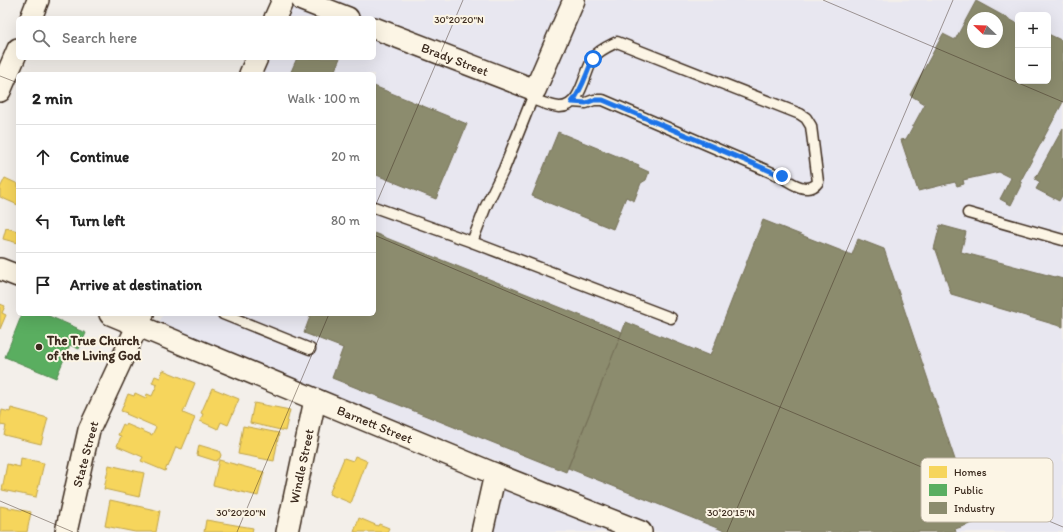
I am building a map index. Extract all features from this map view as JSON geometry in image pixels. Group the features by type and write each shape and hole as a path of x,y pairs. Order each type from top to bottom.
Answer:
{"street":[{"path":"32,16 38,0"},
{"path":"275,16 282,0"},
{"path":"302,0 343,16"},
{"path":"534,94 574,0"},
{"name":"Brady Street","path":"376,29 534,94"},
{"path":"0,91 16,54"},
{"path":"251,72 256,60"},
{"path":"0,269 16,275"},
{"name":"Barnett Street","path":"120,316 140,320 315,400 641,532"},
{"name":"State Street","path":"66,532 89,430 140,320"},
{"name":"Windle Street","path":"287,532 315,400"},
{"path":"482,532 495,474"}],"lane":[{"path":"472,242 486,206 504,169 534,94 552,106 566,106 577,96 593,59 603,49 617,42 800,114 806,118 811,126 818,182 812,188 799,187 782,176 603,100 594,100 586,103 572,102"},
{"path":"376,208 472,242 671,318"},
{"path":"968,213 1063,240"},
{"path":"228,316 310,349"}],"shaded area":[{"path":"293,0 1063,0 1063,532 492,532 507,465 158,325 162,316 376,316 376,72 263,72 268,60 376,60 376,16 287,16"}],"building: Homes":[{"path":"5,178 16,183 16,204 0,197 0,188"},
{"path":"6,228 16,230 16,242 3,239"},
{"path":"0,304 5,306 2,313 6,315 0,329"},
{"path":"163,370 195,383 183,413 195,418 182,449 176,447 165,471 141,461 143,457 117,446 121,436 118,435 123,424 152,435 156,427 121,411 128,394 134,396 135,393 146,398 147,394 152,396 157,385 152,383 155,376 160,378"},
{"path":"212,388 239,399 228,425 221,422 218,429 200,421 203,414 201,413"},
{"path":"254,403 290,410 285,431 250,423"},
{"path":"11,408 48,418 41,444 4,435 6,426 0,425 2,410 10,412"},
{"path":"243,426 279,433 274,461 238,454"},
{"path":"199,445 219,451 221,455 220,458 216,461 197,455"},
{"path":"355,456 367,461 351,503 329,494 344,458 353,461"},
{"path":"21,458 44,463 36,497 2,490 7,464 20,467"},
{"path":"219,460 264,472 258,496 213,485"},
{"path":"109,465 144,473 139,497 104,489"},
{"path":"110,500 160,511 156,532 135,532 105,526"},
{"path":"0,506 31,512 27,532 0,532"},
{"path":"359,518 378,526 379,524 389,528 387,532 354,532"},
{"path":"206,520 253,528 252,532 204,532"}],"building: Public":[{"name":"The True Church of the Living God","path":"21,316 49,316 86,333 79,349 70,345 56,378 5,357"}],"building: Industry":[{"path":"976,1 996,12 970,12"},
{"path":"1003,16 1015,22 1015,84 1051,84 1051,35 1063,41 1063,102 1020,182 1022,183 1011,205 1000,199 1011,178 999,172 963,180 964,184 957,186 955,182 918,191 901,140 906,139 925,104 910,95 943,34 955,40 967,18 967,48 1003,48"},
{"path":"296,60 339,60 335,70 340,72 291,72"},
{"path":"376,87 467,124 436,199 376,175"},
{"path":"1063,128 1063,194 1059,201 1036,189 1040,182 1035,179"},
{"path":"558,132 639,165 638,167 649,172 646,180 641,183 634,201 626,197 613,229 532,196"},
{"path":"763,220 852,255 858,239 884,249 954,458 921,458 921,522 976,522 955,529 956,532 727,532 568,468 626,322 710,356"},
{"path":"940,225 966,232 961,252 1063,279 1063,327 951,294 936,250 934,249"},
{"path":"376,234 622,332 566,472 332,378 343,348 304,333 310,316 376,316"}],"place":[{"name":"The True Church of the Living God","path":"39,347"}],"route":[{"path":"593,59 583,84 572,102 586,103 594,100 603,100 782,176"}]}
